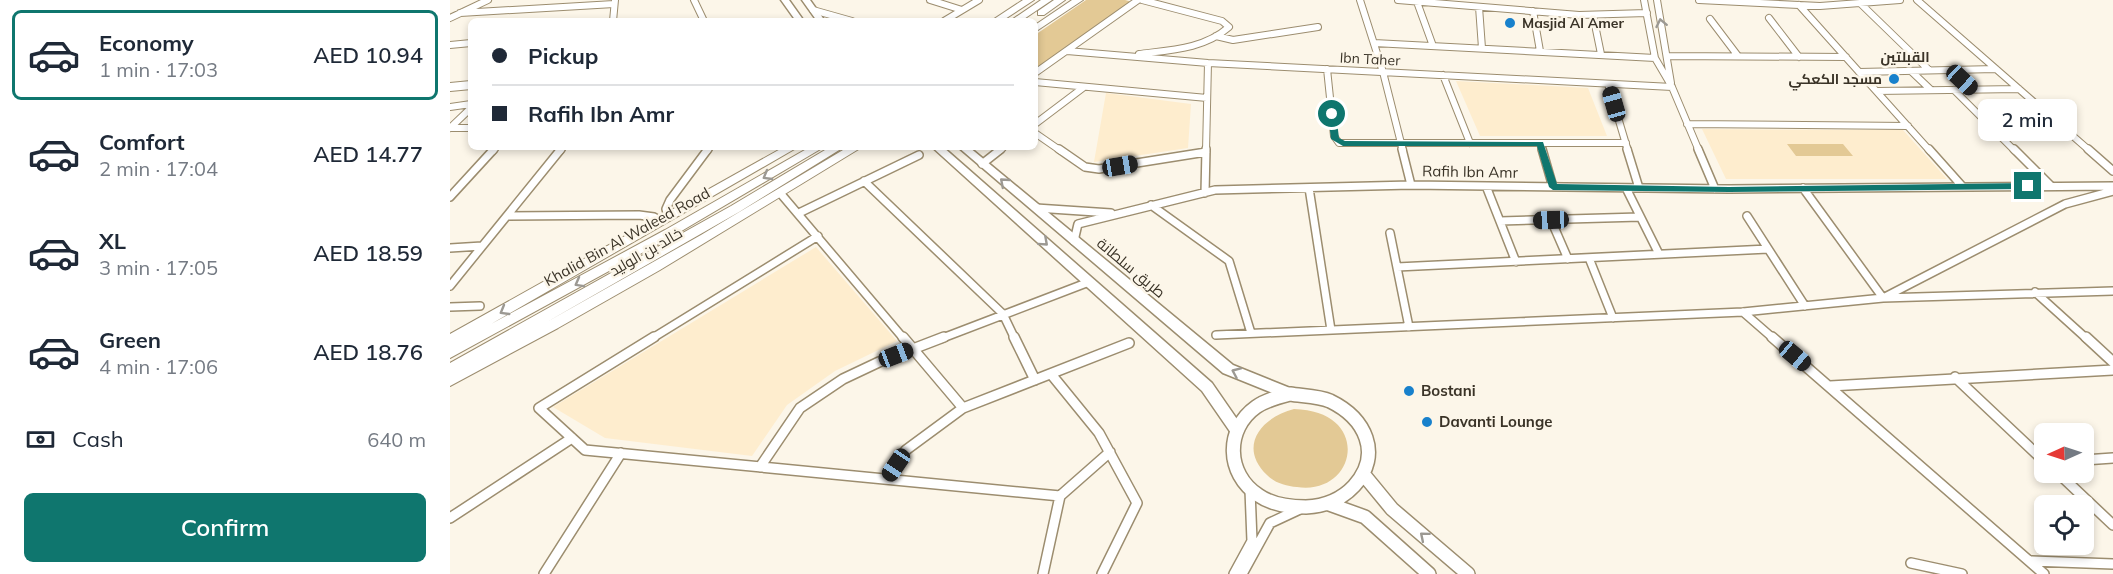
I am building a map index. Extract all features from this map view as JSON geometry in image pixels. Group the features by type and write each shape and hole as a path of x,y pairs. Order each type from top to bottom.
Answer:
{"highway":[{"path":"1001,18 1029,0"},
{"path":"1020,18 1047,0"},
{"path":"1033,18 1060,0"},
{"path":"1038,27 1078,0"},
{"name":"خالد بن الوليد","path":"450,341 787,150"},
{"name":"Khalid Bin Al Waleed Road","path":"450,353 669,233 813,150"},
{"name":"Khalid Bin Al Waleed Road","path":"450,370 735,209 833,150"},
{"name":"خالد بن الوليد","path":"450,380 550,326 781,194 851,150"}],"main road":[{"path":"785,0 798,18"},
{"path":"806,0 819,18"},
{"path":"450,80 468,79"},
{"path":"450,87 468,85"},
{"path":"941,150 1207,387 1236,429"},
{"name":"طريق سلطانة","path":"966,150 1228,369 1290,394"},
{"path":"1290,394 1313,394 1334,401 1350,411 1362,424 1370,451 1364,475 1349,493 1329,504 1301,508 1273,503 1250,490 1238,476 1232,460 1232,444 1236,429 1249,411 1268,400 1290,394"},
{"path":"1364,475 1392,509 1468,574"},
{"path":"1329,504 1365,517 1429,574"}],"street":[{"path":"450,18 488,0"},
{"path":"694,0 703,18"},
{"path":"930,0 962,10"},
{"path":"949,18 978,0"},
{"path":"1038,72 1140,0 1227,24 1229,27 1216,36 1176,49 1126,56"},
{"path":"1360,0 1383,72 1411,185"},
{"path":"1398,0 1593,15 1647,13"},
{"path":"1493,0 1494,8"},
{"path":"1644,0 1655,58 1672,87 1715,189"},
{"path":"1657,0 1672,87"},
{"path":"1699,0 1800,5 1861,4 1900,0"},
{"path":"1917,0 2113,171"},
{"path":"460,14 615,2 613,18"},
{"path":"1417,2 1433,46"},
{"path":"1861,4 1929,70"},
{"path":"1800,5 1962,186"},
{"path":"1479,7 1482,48"},
{"path":"813,10 841,18"},
{"path":"1533,11 1540,51"},
{"path":"1593,15 1601,54"},
{"path":"1769,18 1799,57"},
{"path":"1710,19 1738,56"},
{"path":"1216,36 1233,40 1318,27"},
{"path":"1374,43 1655,58"},
{"path":"450,45 468,44"},
{"name":"Ibn Taher","path":"1067,51 1208,63 1672,87"},
{"path":"1668,56 1846,57"},
{"path":"1205,192 1208,63"},
{"path":"1327,69 1337,141 1343,144 1626,143"},
{"path":"1859,72 1996,69"},
{"path":"1952,70 1972,89"},
{"path":"1911,71 1931,90"},
{"path":"1443,75 1470,144"},
{"path":"1038,82 1207,98"},
{"path":"1608,84 1639,188"},
{"path":"1038,122 1084,87"},
{"path":"1877,91 2019,89"},
{"path":"1954,90 2050,186"},
{"path":"450,107 468,106"},
{"path":"450,128 468,109"},
{"path":"1687,124 1908,126"},
{"path":"450,128 468,128"},
{"path":"1038,135 1085,167 1099,170 1206,152"},
{"path":"1540,143 1553,187"},
{"path":"450,197 493,150"},
{"path":"450,286 561,150"},
{"path":"507,216 639,215 665,219 670,200 708,150"},
{"path":"982,164 1000,150"},
{"path":"799,213 919,155"},
{"path":"864,181 1003,314 1035,380"},
{"name":"Rafih Ibn Amr","path":"1118,213 1215,190 1411,185 1715,189 2113,186"},
{"path":"1486,186 1516,262"},
{"path":"1310,188 1331,330"},
{"path":"1626,188 1659,254"},
{"path":"1803,188 1883,298"},
{"path":"1883,298 2065,204 2113,191"},
{"path":"781,194 963,408"},
{"path":"1151,206 1229,261 1251,333"},
{"path":"1033,207 1077,212 1118,213"},
{"path":"1074,242 1078,224 1118,213"},
{"path":"1747,216 1805,306"},
{"path":"1500,222 1640,217"},
{"path":"1551,220 1568,259"},
{"path":"1390,233 1409,327"},
{"path":"818,236 538,408 585,450 1060,496"},
{"path":"450,248 482,246"},
{"path":"1397,267 1768,249"},
{"path":"1589,258 1612,318"},
{"path":"760,467 800,408 843,379 913,349 1089,282"},
{"path":"1216,335 1743,312 1883,298 2113,291"},
{"path":"2035,292 2113,362"},
{"path":"450,307 480,306"},
{"path":"1743,312 2044,574"},
{"path":"886,479 906,450 963,408 1129,343"},
{"path":"1830,386 2113,369"},
{"path":"1051,374 1099,433 1137,503 1102,574"},
{"path":"1955,377 2034,452"},
{"path":"450,517 572,438"},
{"path":"1043,574 1060,496 1110,452"},
{"path":"544,574 621,453"},
{"path":"2094,460 2113,459"},
{"path":"2069,483 2113,525"},
{"path":"1234,574 1252,541 1250,490"},
{"path":"1242,574 1270,523 1301,508"},
{"path":"2031,561 2113,564"},
{"path":"1911,563 1962,574"}],"shaded area":[{"path":"1086,0 1125,0 1130,4 1038,67 1038,33"},
{"path":"1456,81 1588,88 1607,136 1480,136"},
{"path":"1106,93 1191,104 1188,148 1094,162"},
{"path":"1702,129 1903,130 1947,179 1726,179"},
{"path":"1787,144 1843,144 1853,156 1796,156"},
{"path":"816,247 897,341 835,371 787,405 752,456 605,438 553,407"},
{"path":"1294,409 1319,413 1336,423 1345,437 1348,452 1343,467 1333,479 1317,486 1297,487 1277,482 1267,475 1258,464 1254,454 1254,443 1263,426 1282,413"}],"place":[{"name":"Masjid Al Amer","path":"1510,23"},
{"name":"مسجد الكعكي","path":"1894,79"},
{"name":"Bostani","path":"1409,391"},
{"name":"Davanti Lounge","path":"1427,422"}],"district":[{"name":"القبلتين","path":"1905,57"}],"route":[{"path":"1332,114 1335,139 1343,144 1540,143 1553,187 1729,189 2028,186"}]}
